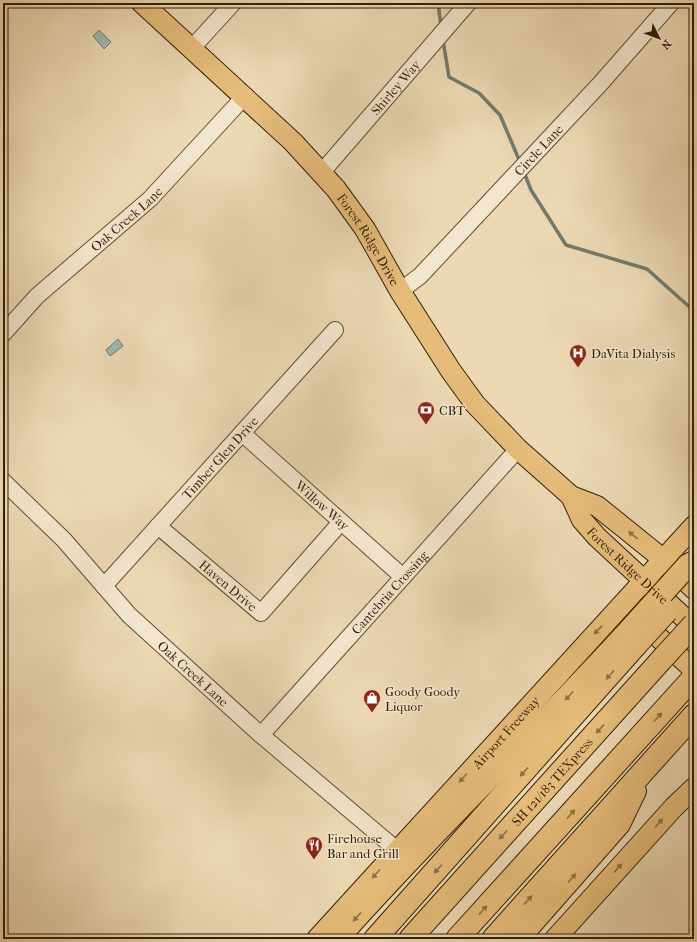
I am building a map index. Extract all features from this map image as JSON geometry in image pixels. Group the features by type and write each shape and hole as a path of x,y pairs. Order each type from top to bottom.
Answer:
{"highway":[{"path":"375,939 630,641 688,565 694,562"},
{"path":"337,939 425,843 559,706 694,580"},
{"name":"SH 121/183 TEXpress","path":"410,939 694,626"},
{"path":"457,939 693,676"},
{"path":"493,939 694,715"},
{"path":"518,939 619,824 644,770"}],"main road":[{"name":"Forest Ridge Drive","path":"142,3 293,142 336,188 365,229 400,290 451,371 475,404 518,449 571,496 597,506 664,560 694,589"},
{"name":"Forest Ridge Drive","path":"571,496 582,520 597,538 694,626"},
{"name":"Airport Freeway","path":"317,939 694,526"},
{"path":"612,615 642,622 693,676"},
{"path":"555,939 674,807 694,788"}],"street":[{"path":"192,49 233,3"},
{"name":"Shirley Way","path":"322,172 468,3"},
{"name":"Circle Lane","path":"400,290 420,276 600,84 671,3"},
{"name":"Oak Creek Lane","path":"3,334 37,296 150,199 244,97"},
{"name":"Timber Glen Drive","path":"104,586 335,330"},
{"name":"Willow Way","path":"242,433 403,577"},
{"name":"Cantebria Crossing","path":"261,735 518,449"},
{"name":"Oak Creek Lane","path":"3,481 64,540 129,615 261,735 397,850"},
{"name":"Haven Drive","path":"158,526 261,613 341,522"}],"water":[{"path":"99,30 111,42 104,49 93,36"},
{"path":"118,339 123,346 110,356 106,350"}],"waterway":[{"path":"438,3 441,26"},
{"path":"443,40 449,77 479,93 500,115 520,162"},
{"path":"524,172 531,190 566,245 647,269 694,311"}],"place":[{"name":"DaVita Dialysis","path":"578,368"},
{"name":"CBT","path":"426,425"},
{"name":"Goody Goody Liquor","path":"372,713"},
{"name":"Firehouse Bar and Grill","path":"314,860"}]}
